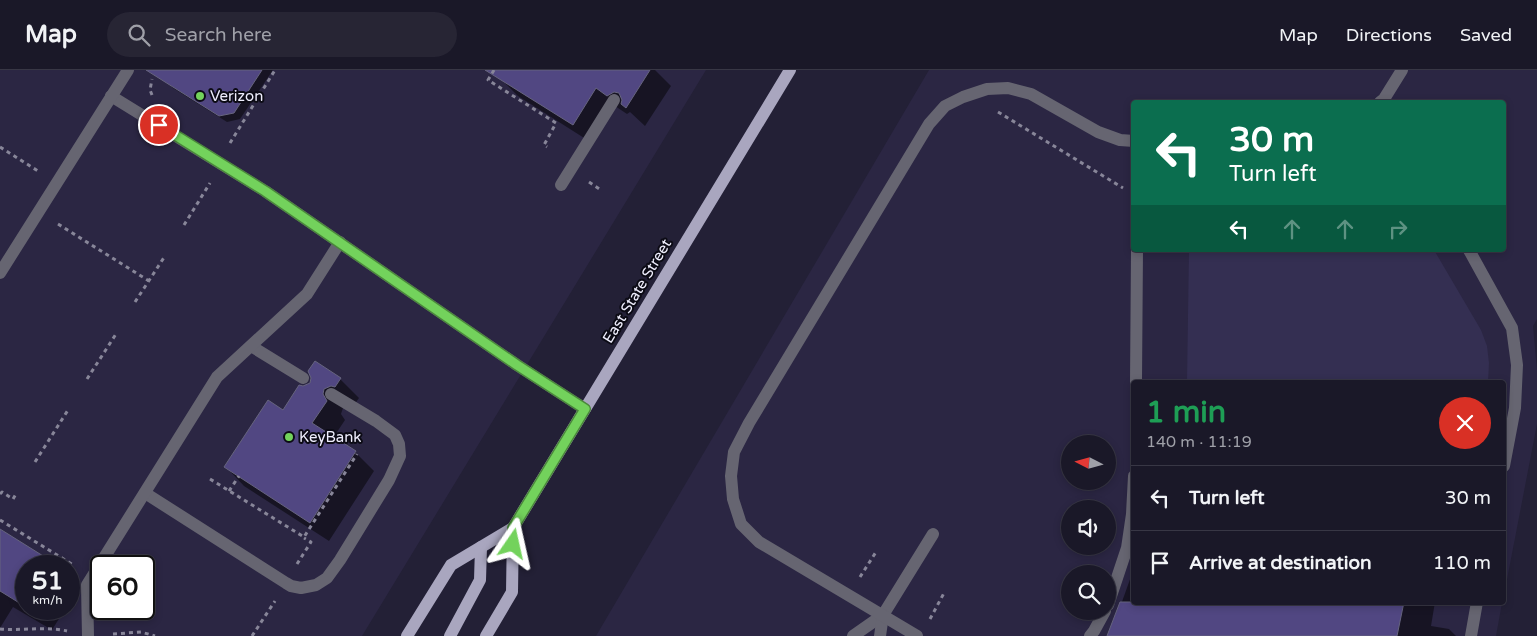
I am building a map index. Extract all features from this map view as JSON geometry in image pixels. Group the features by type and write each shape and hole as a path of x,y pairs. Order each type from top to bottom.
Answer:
{"main road":[{"path":"782,70 782,83"},
{"name":"East State Street","path":"406,636 451,565 513,528 790,70"},
{"path":"486,636 512,592 513,528"},
{"path":"450,636 480,580 480,547"}],"lane":[{"path":"0,273 128,70"},
{"path":"1384,100 1402,70"},
{"path":"917,636 759,542 741,524 733,498 731,476 734,452 749,423 929,124 945,106 962,97 987,89 1008,88 1031,94 1098,132 1120,140 1131,141"},
{"path":"111,96 265,191 517,365 585,409"},
{"path":"561,185 614,100"},
{"path":"88,636 87,585 217,377 307,294 340,242"},
{"path":"1136,380 1137,252"},
{"path":"1469,252 1512,328 1517,365 1515,408 1506,455"},
{"path":"251,346 303,378"},
{"path":"145,493 291,586 301,588 316,586 328,578 340,560 389,480 400,456 399,444 394,434 331,394"},
{"path":"1116,581 1127,548 1131,521"},
{"path":"854,636 883,615 933,534"},
{"path":"1471,636 1476,605"},
{"path":"880,636 883,615"},
{"path":"1090,636 1100,620"}],"path":[{"path":"230,143 275,70"},
{"path":"494,70 488,80 556,123 544,145 547,147"},
{"path":"998,111 1124,188"},
{"path":"0,147 40,172"},
{"path":"184,225 213,178"},
{"path":"586,181 601,190"},
{"path":"58,224 149,281"},
{"path":"136,302 164,256"},
{"path":"87,379 116,334"},
{"path":"35,462 68,410"},
{"path":"304,538 357,454"},
{"path":"229,491 239,476"},
{"path":"210,479 311,542 297,564"},
{"path":"0,494 2,492 13,499 17,492"},
{"path":"0,520 58,555"},
{"path":"858,580 876,552"},
{"path":"928,622 944,593"},
{"path":"252,636 276,599"},
{"path":"0,629 54,628 69,631"},
{"path":"113,634 141,632 155,636"}],"shaded area":[{"path":"0,70 706,70 362,636 0,636"},
{"path":"929,70 1537,70 1537,319 1533,326 1537,370 1537,424 1506,585 1506,380 1131,380 1131,605 1502,605 1496,636 596,636"},
{"path":"1189,252 1435,252 1481,330 1487,346 1489,363 1488,380 1187,380"}],"building":[{"path":"146,70 262,70 234,113 219,116"},
{"path":"485,70 650,70 626,108 621,104 622,100 619,93 614,92 607,96 596,88 573,125"},
{"name":"KeyBank","path":"315,361 341,378 335,387 331,386 324,389 323,394 327,401 312,423 356,451 310,523 224,467 268,400 283,410 299,385 303,386 310,383 311,378 308,371"},
{"path":"0,529 42,555 15,555 15,600 0,591"},
{"path":"1120,602 1131,602 1131,605 1403,605 1397,636 1107,636 1113,620 1116,620 1116,612"}],"place":[{"name":"Verizon","path":"200,96"},
{"name":"KeyBank","path":"289,437"}],"route":[{"path":"159,125 265,191 517,365 585,409 513,528 513,544"}]}
